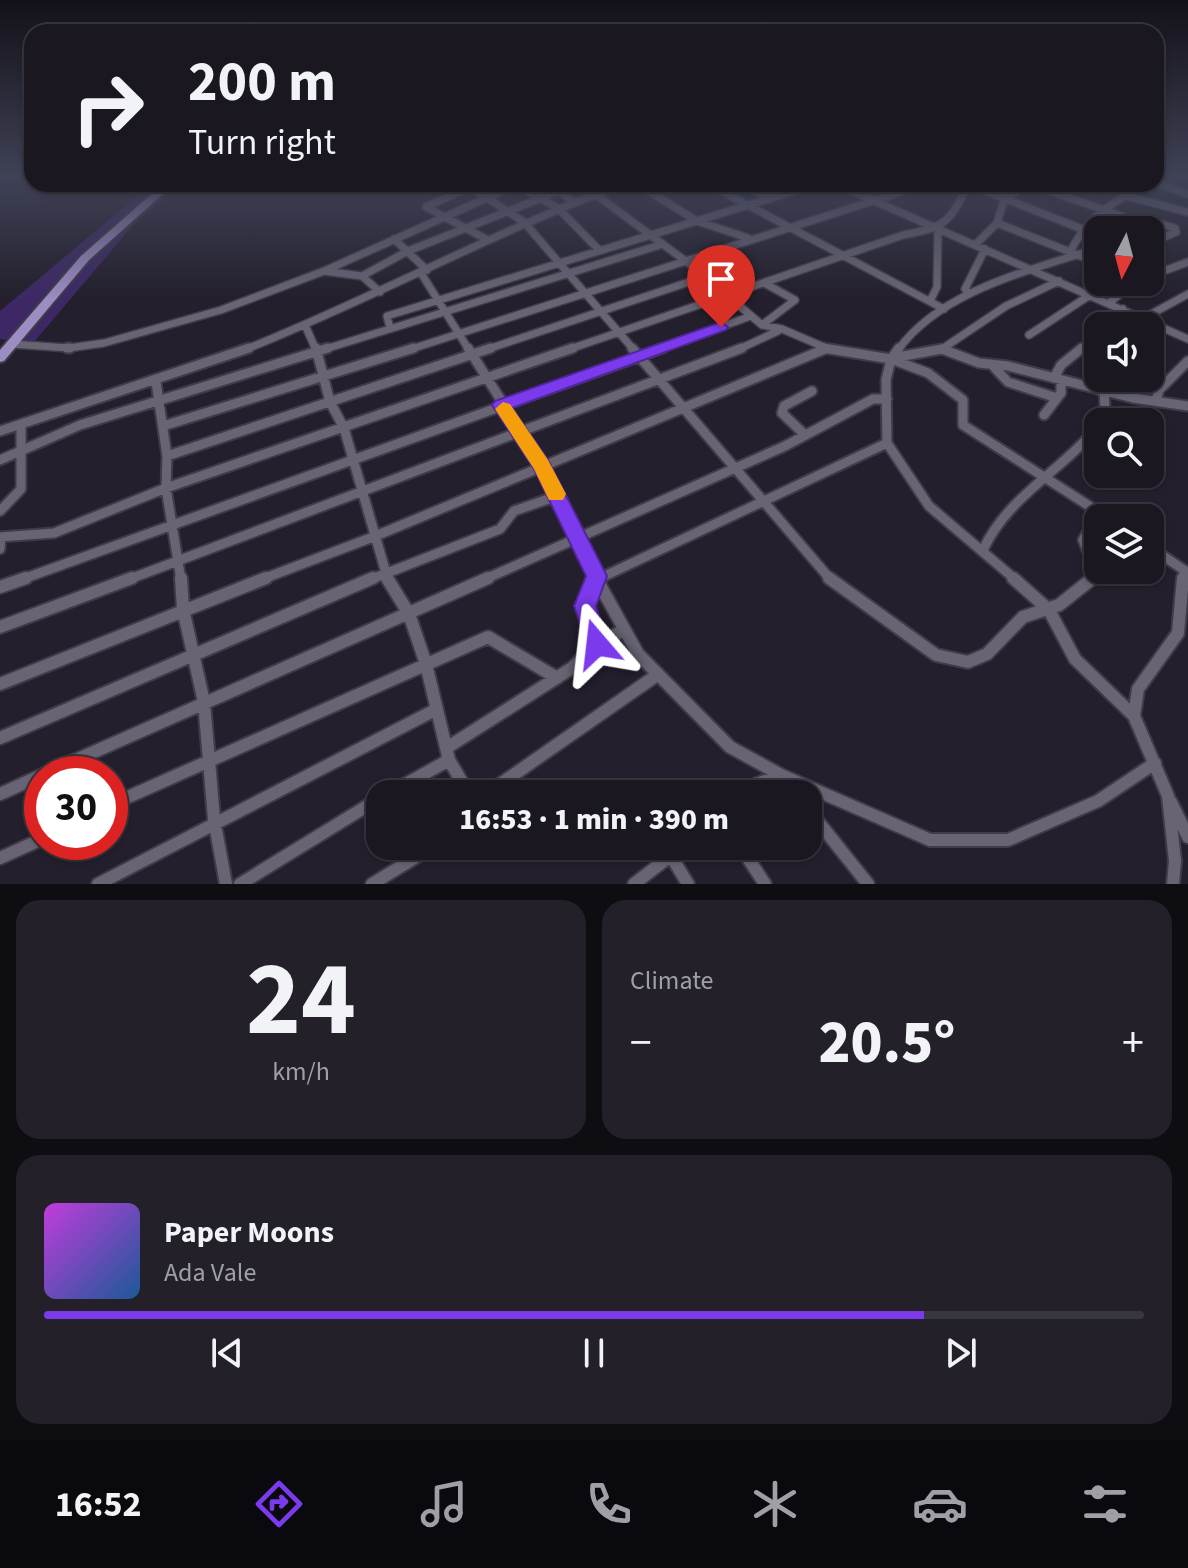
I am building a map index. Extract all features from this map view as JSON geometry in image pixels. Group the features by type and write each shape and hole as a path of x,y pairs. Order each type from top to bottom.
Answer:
{"main road":[{"path":"0,358 85,258 131,217"}],"street":[{"path":"11,344 69,348 138,335 221,310 324,271 441,217"},
{"path":"446,217 488,240"},
{"path":"362,276 408,251 489,217"},
{"path":"517,217 836,586 936,655 955,662 977,662 995,649 1022,617 1068,602 1087,584"},
{"path":"0,431 156,382 305,325 536,217"},
{"path":"567,217 599,250"},
{"path":"628,217 704,277 748,317 778,331"},
{"path":"691,217 751,239"},
{"path":"390,328 387,316 709,217"},
{"path":"770,217 944,309"},
{"path":"163,426 823,217"},
{"path":"912,217 1084,292"},
{"path":"0,549 1,537 54,533 166,488 619,335 843,255 938,228 950,217"},
{"path":"976,244 999,217"},
{"path":"1050,217 1082,229"},
{"path":"1074,253 1082,229 1095,217"},
{"path":"997,223 1084,257"},
{"path":"1164,225 1188,232"},
{"path":"930,301 937,287 938,228"},
{"path":"1164,237 1176,232 1175,228"},
{"path":"394,239 424,271 446,314 474,356 484,379 542,465 638,654 730,747 781,775 930,840 1008,840 1098,801 1155,763"},
{"path":"0,460 80,425 390,328 446,314 663,244"},
{"path":"969,294 965,289 985,249"},
{"path":"597,644 585,606 597,576 887,443 892,426 884,388 891,359 922,324 969,294 1084,251"},
{"path":"1164,271 1188,262"},
{"path":"324,271 362,276 380,292"},
{"path":"167,456 704,277"},
{"path":"891,359 942,349 1006,306 1059,281"},
{"path":"762,325 795,300 766,284"},
{"path":"1155,312 1188,294"},
{"path":"1029,335 1088,296"},
{"path":"1092,296 1130,312"},
{"path":"1109,303 1118,296"},
{"path":"1120,312 1123,309"},
{"path":"0,587 748,317"},
{"path":"305,325 317,351 330,402 344,428 384,573 409,614 426,664 449,753 462,780"},
{"path":"1164,328 1187,337"},
{"path":"0,627 724,356 782,329 825,349 891,359 928,373 963,400 963,425 1086,504"},
{"path":"1044,415 1061,393 1058,379 1061,365 1084,346"},
{"path":"0,684 183,609 373,537 825,349"},
{"path":"942,349 1084,386"},
{"path":"1156,401 1159,390 1188,361"},
{"path":"991,364 1008,382 1057,398"},
{"path":"156,382 167,456 166,488 174,523 183,609 204,702 219,861 226,884"},
{"path":"805,435 782,413 784,406 812,391"},
{"path":"1107,392 1188,406"},
{"path":"83,756 578,539 805,435 873,399 887,399"},
{"path":"0,511 21,489 21,425"},
{"path":"887,443 929,506 1049,610 1075,659 1134,716 1188,837"},
{"path":"983,550 987,533 1000,516 1084,444"},
{"path":"0,738 384,573 500,529 514,511 557,496"},
{"path":"1134,716 1138,689 1178,633 1186,571 1164,556"},
{"path":"409,780 557,678 597,644 624,630"},
{"path":"128,797 488,637 557,678"},
{"path":"506,780 657,675"},
{"path":"98,884 437,709"},
{"path":"768,780 781,775"},
{"path":"781,775 785,780"},
{"path":"0,794 24,783"},
{"path":"1168,796 1175,861 1173,884"},
{"path":"240,884 366,807"},
{"path":"822,826 868,884"},
{"path":"0,858 24,847"},
{"path":"372,884 411,860"},
{"path":"634,884 666,860"},
{"path":"673,860 688,884"},
{"path":"749,860 765,884"}],"shaded area":[{"path":"112,217 142,217 34,342 0,339 0,311"}],"slow traffic":[{"path":"503,409 542,465 556,494"}],"route":[{"path":"597,644 585,606 597,576 542,465 501,405 721,327"}]}
